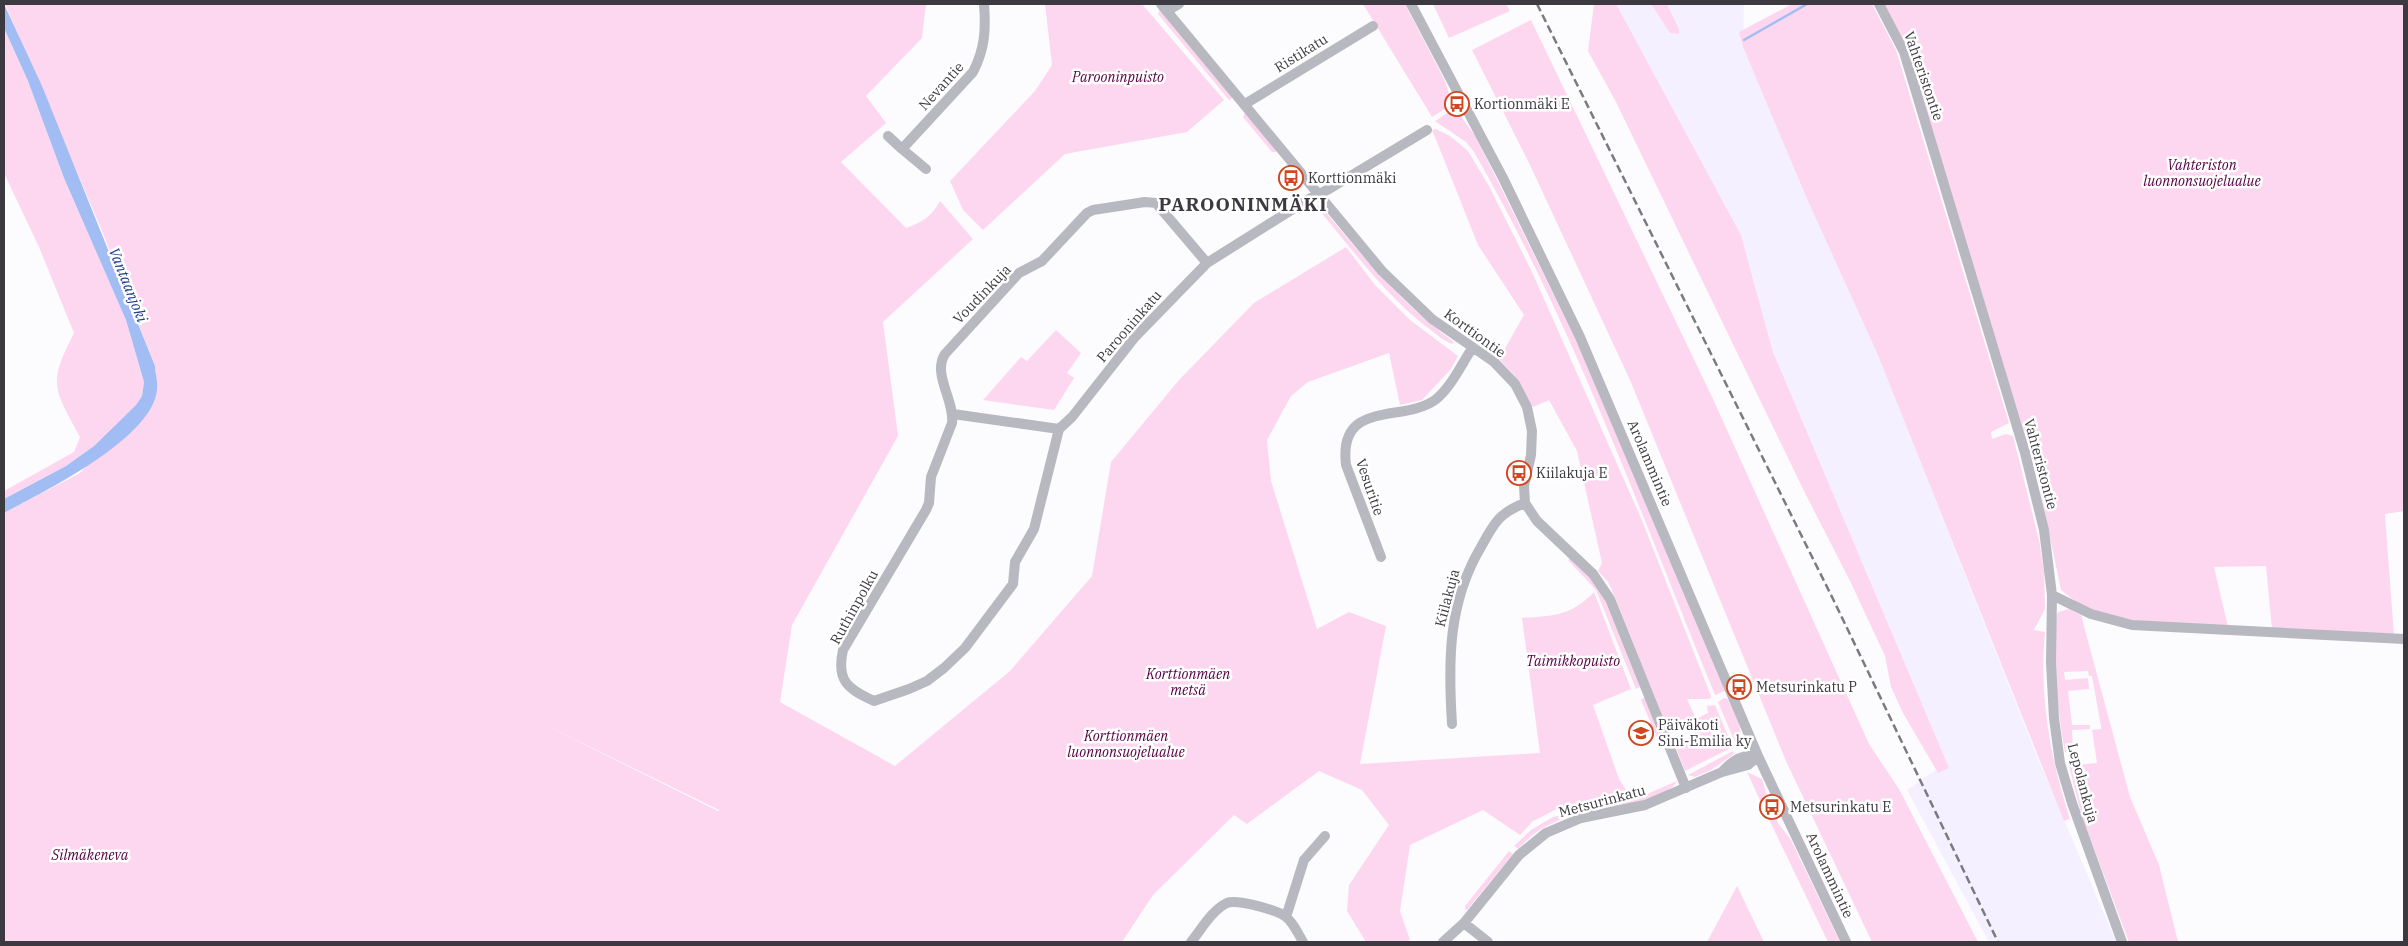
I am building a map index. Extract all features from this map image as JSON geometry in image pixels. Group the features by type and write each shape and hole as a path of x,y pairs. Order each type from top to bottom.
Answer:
{"street":[{"name":"Nevantie","path":"902,149 973,72 979,61 985,37 984,4"},
{"path":"1164,8 1179,4"},
{"name":"Arolammintie","path":"1411,4 1494,161 1580,337 1758,756 1846,942"},
{"name":"Vahteristontie","path":"1879,4 1904,52 2017,426 2044,530 2052,595"},
{"name":"Korttiontie","path":"1164,8 1382,271 1432,319 1473,347 1506,374 1522,396 1532,431 1533,447 1524,486 1525,503"},
{"name":"Ristikatu","path":"1245,104 1373,26"},
{"name":"Parooninkatu","path":"1059,429 1072,417 1135,337 1207,263 1308,199 1319,195 1427,130"},
{"path":"888,136 926,169"},
{"name":"Voudinkuja","path":"953,414 941,371 945,354 1019,273 1042,261 1087,213 1145,202 1156,203 1207,263"},
{"name":"Vesuritie","path":"1380,557 1346,466 1345,455 1349,438 1367,418 1418,407 1435,400 1473,347"},
{"path":"953,414 1059,429"},
{"name":"Ruthinpolku","path":"953,414 952,423 931,477 929,502 926,510 843,650 841,660 846,686 874,700 909,690 927,681 944,668 965,648 1012,584 1015,562 1034,529 1059,429"},
{"path":"1525,503 1537,521 1593,574 1610,599 1686,788"},
{"name":"Kiilakuja","path":"1452,724 1449,659 1451,634 1462,586 1474,559 1498,518 1506,511 1525,503"},
{"path":"2052,595 2091,614 2132,625 2404,639"},
{"name":"Lepolankuja","path":"2052,595 2051,663 2054,718 2060,763 2072,803 2122,942"},
{"name":"Metsurinkatu","path":"1443,942 1464,923 1518,855 1546,833 1568,822 1645,804 1722,772 1748,765 1758,756"},
{"path":"1286,917 1304,860 1324,836"},
{"path":"1191,942 1210,918 1228,902 1250,904 1286,917 1303,942"},
{"path":"1464,923 1488,942"}],"shaded area":[{"path":"1615,4 1744,4 1743,47 1807,199 1877,353 2036,754 2116,942 1989,942 1907,790 1938,768 1773,352 1741,235"}],"green space":[{"path":"5,4 926,4 922,38 866,96 886,123 841,162 906,228 926,218 934,211 940,201 973,239 883,322 898,436 792,625 780,702 895,766 1010,671 1092,576 1111,462 1179,380 1254,303 1346,247 1375,285 1410,320 1458,356 1451,369 1422,400 1400,405 1389,353 1308,382 1291,396 1267,440 1271,481 1317,629 1349,612 1386,626 1360,764 1540,753 1522,618 1561,613 1577,606 1594,592 1631,689 1593,705 1619,779 1628,793 1561,807 1533,821 1520,835 1483,810 1410,845 1400,911 1410,940 1403,942 1366,942 1347,911 1349,885 1389,825 1362,790 1319,771 1247,824 1234,815 1153,895 1122,942 4,942 4,513 80,473 157,389 155,366 100,226","holes":["535,720 719,810 718,811"]},
{"name":"Parooninpuisto","path":"1045,4 1142,4 1224,100 1187,132 1065,154 983,230 963,210 950,181 1035,91 1052,65"},
{"path":"1363,4 1405,4 1444,79 1453,104 1432,117"},
{"path":"1433,4 1506,4 1510,11 1449,38"},
{"path":"1594,4 1616,4 1741,235 1773,352 1949,768 1938,773 1903,713 1891,687 1885,656 1851,583 1803,489 1616,102 1588,51"},
{"path":"1651,4 1667,4 1679,29 1679,34 1670,33"},
{"path":"1792,4 1872,4 1896,50 2009,423 1991,432 1992,439 2006,434 2013,436 2039,540 2044,572 2045,609 2034,630 2045,632 2044,680 2048,727 2057,773 2070,819 2064,821 1877,353 1807,199 1743,47 1739,32"},
{"name":"Vahteriston luonnonsuojelualue","path":"1883,4 2404,4 2404,511 2385,514 2394,636 2272,629 2266,566 2214,567 2228,627 2131,622 2083,607 2061,590 2038,479 1905,43"},
{"path":"1160,9 1232,97 1231,99 1229,100 1158,14"},
{"path":"1531,20 1713,399 1869,744 1899,789 1978,942 1872,942 1786,761 1630,380 1530,165 1472,50"},
{"path":"4,28 28,81 64,178 126,320 144,382 142,396 136,405 94,446 66,466 4,499 4,491 74,452 80,437 59,396 57,385 60,364 74,333 39,247 4,173"},
{"path":"1455,108 1476,137 1576,340 1725,691 1715,695 1604,419 1543,284 1510,217 1474,152 1466,142 1435,121"},
{"path":"1245,112 1276,152 1272,152 1243,117"},
{"path":"1436,129 1450,136 1468,151 1489,186 1533,274 1641,518 1711,696 1710,699 1687,699 1696,719 1708,713 1707,706 1715,705 1730,741 1729,749 1685,771 1676,748 1694,741 1690,731 1680,730 1669,734 1614,595 1608,582 1598,571 1602,563 1577,451 1549,400 1533,407 1514,375 1499,359 1524,315 1478,245 1432,130"},
{"path":"1316,204 1323,209 1401,297 1435,328 1454,342 1452,344 1424,325 1394,298 1354,253"},
{"path":"1056,330 1081,353 1067,373 1074,378 1054,410 983,400 1021,357 1027,361"},
{"path":"1570,558 1596,584 1603,595 1640,687 1636,689 1596,590 1568,560"},
{"path":"2069,609 2081,615 2130,797 2159,865 2178,942 2129,942 2082,817 2068,762 2074,760 2076,765 2097,763 2092,730 2101,729 2101,726 2092,676 2089,676 2088,671 2064,672 2065,680 2088,678 2089,689 2068,691 2072,725 2090,725 2090,729 2072,730 2073,749 2065,752 2058,701 2054,641 2058,612"},
{"path":"1645,698 1660,737 1657,738 1641,700"},
{"path":"1724,698 1728,699 1739,723 1741,736 1738,749 1718,702"},
{"path":"1733,751 1734,754 1711,770 1695,777 1688,775"},
{"path":"1747,772 1762,779 1770,806 1764,809"},
{"path":"1677,781 1670,789 1641,801 1555,822 1544,827 1518,849 1514,846 1531,830 1553,817 1640,797"},
{"path":"1772,810 1778,823 1791,840 1840,942 1828,942 1766,813"},
{"path":"1509,851 1513,854 1467,910 1465,909 1465,906"},
{"path":"1737,886 1764,942 1707,942"}],"water":[{"path":"4,4 42,86 155,366 157,389 151,408 137,426 118,444 94,462 4,513 4,499 66,466 94,446 136,405 142,396 144,382 126,320 64,178 28,81 4,28"}],"waterway":[{"path":"1744,40 1807,4"}],"railway":[{"path":"1537,4 1834,601 1998,942"}],"place":[{"name":"Kortionmäki E","path":"1457,104"},
{"name":"Korttionmäki","path":"1291,178"},
{"name":"Kiilakuja E","path":"1519,473"},
{"name":"Metsurinkatu P","path":"1739,687"},
{"name":"Päiväkoti Sini-Emilia ky","path":"1641,733"},
{"name":"Metsurinkatu E","path":"1772,807"}],"district":[{"name":"PAROONINMÄKI","path":"1243,204"}],"water label":[{"name":"Vantaanjoki","path":"128,285"}],"park label":[{"name":"Taimikkopuisto","path":"1573,661"},
{"name":"Korttionmäen metsä","path":"1188,682"},
{"name":"Korttionmäen luonnonsuojelualue","path":"1126,744"},
{"name":"Silmäkeneva","path":"90,855"}]}
